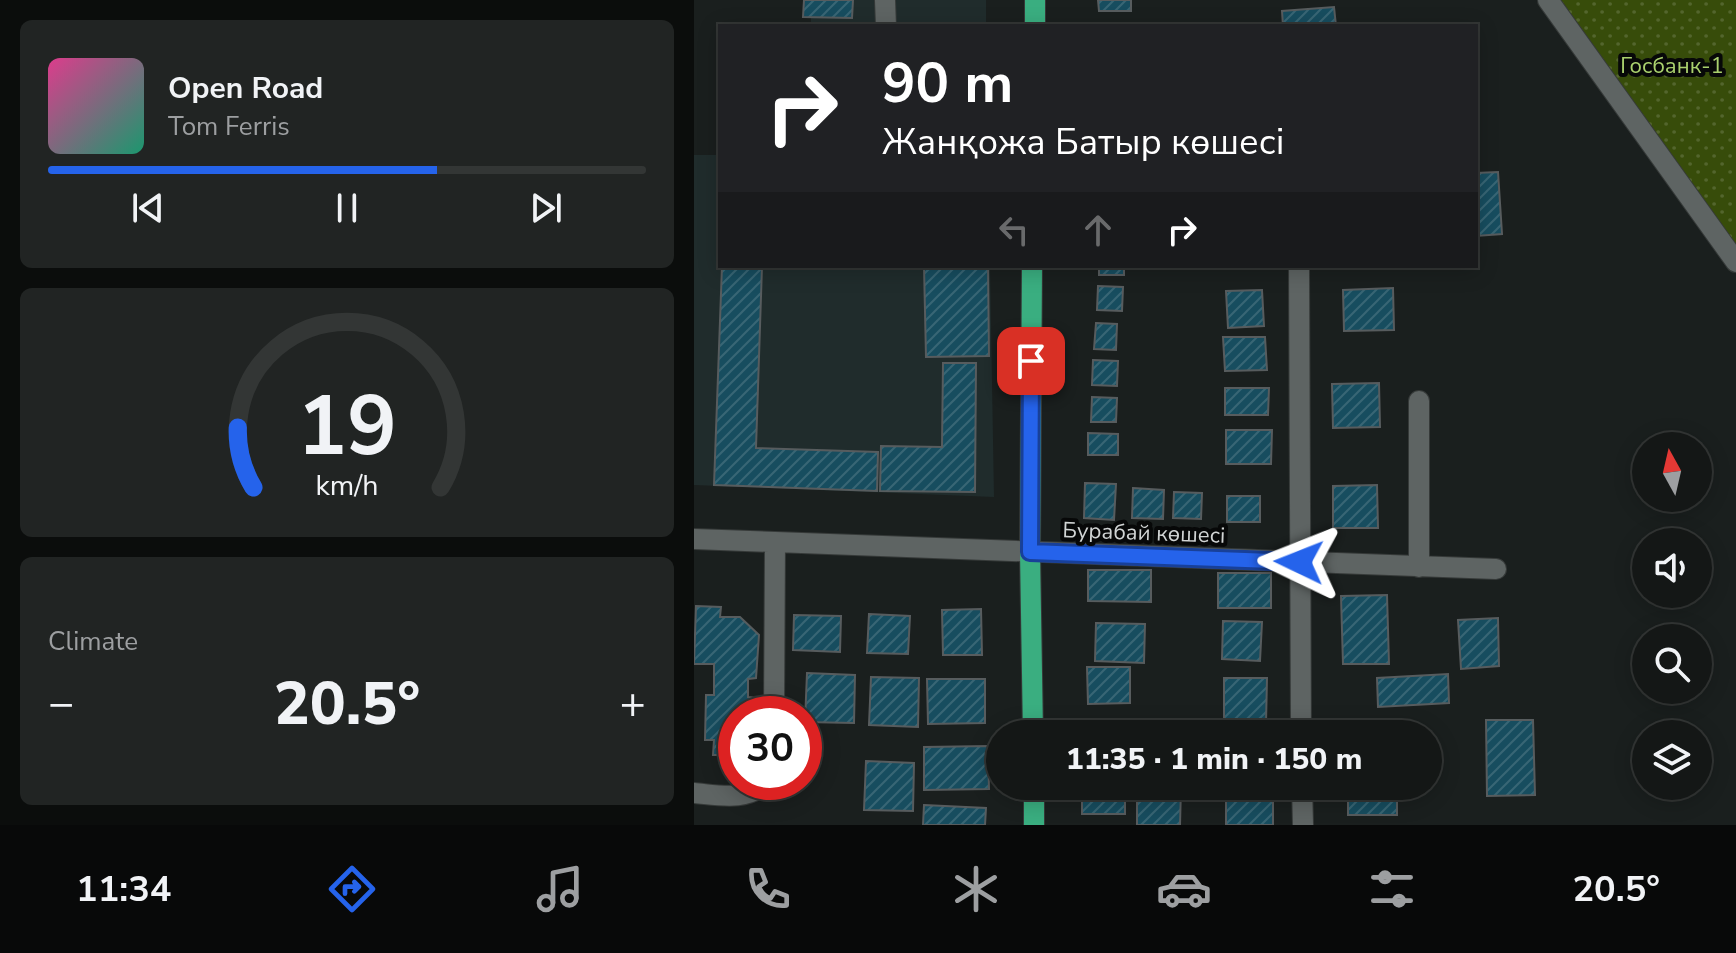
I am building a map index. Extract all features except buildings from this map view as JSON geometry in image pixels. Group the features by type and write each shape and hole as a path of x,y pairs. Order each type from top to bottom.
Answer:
{"main road":[{"path":"1035,0 1035,24"},
{"path":"1032,268 1030,552 1033,720"},
{"path":"1034,800 1034,825"}],"street":[{"path":"885,0 886,24"},
{"path":"1548,0 1736,262"},
{"path":"1299,268 1301,720"},
{"path":"1419,401 1419,567"},
{"name":"Бурабай көшесі","path":"694,539 1496,569"},
{"path":"774,696 775,542"},
{"path":"694,793 718,795"},
{"path":"1302,800 1303,825"}],"shaded area":[{"path":"804,0 986,0 986,24 811,24 811,17 803,17"},
{"path":"694,155 718,155 718,268 990,268 994,497 694,485"}],"green space":[{"name":"Госбанк-1","path":"1548,0 1736,0 1736,262"}],"route":[{"path":"1031,361 1030,552 1299,562"}]}
